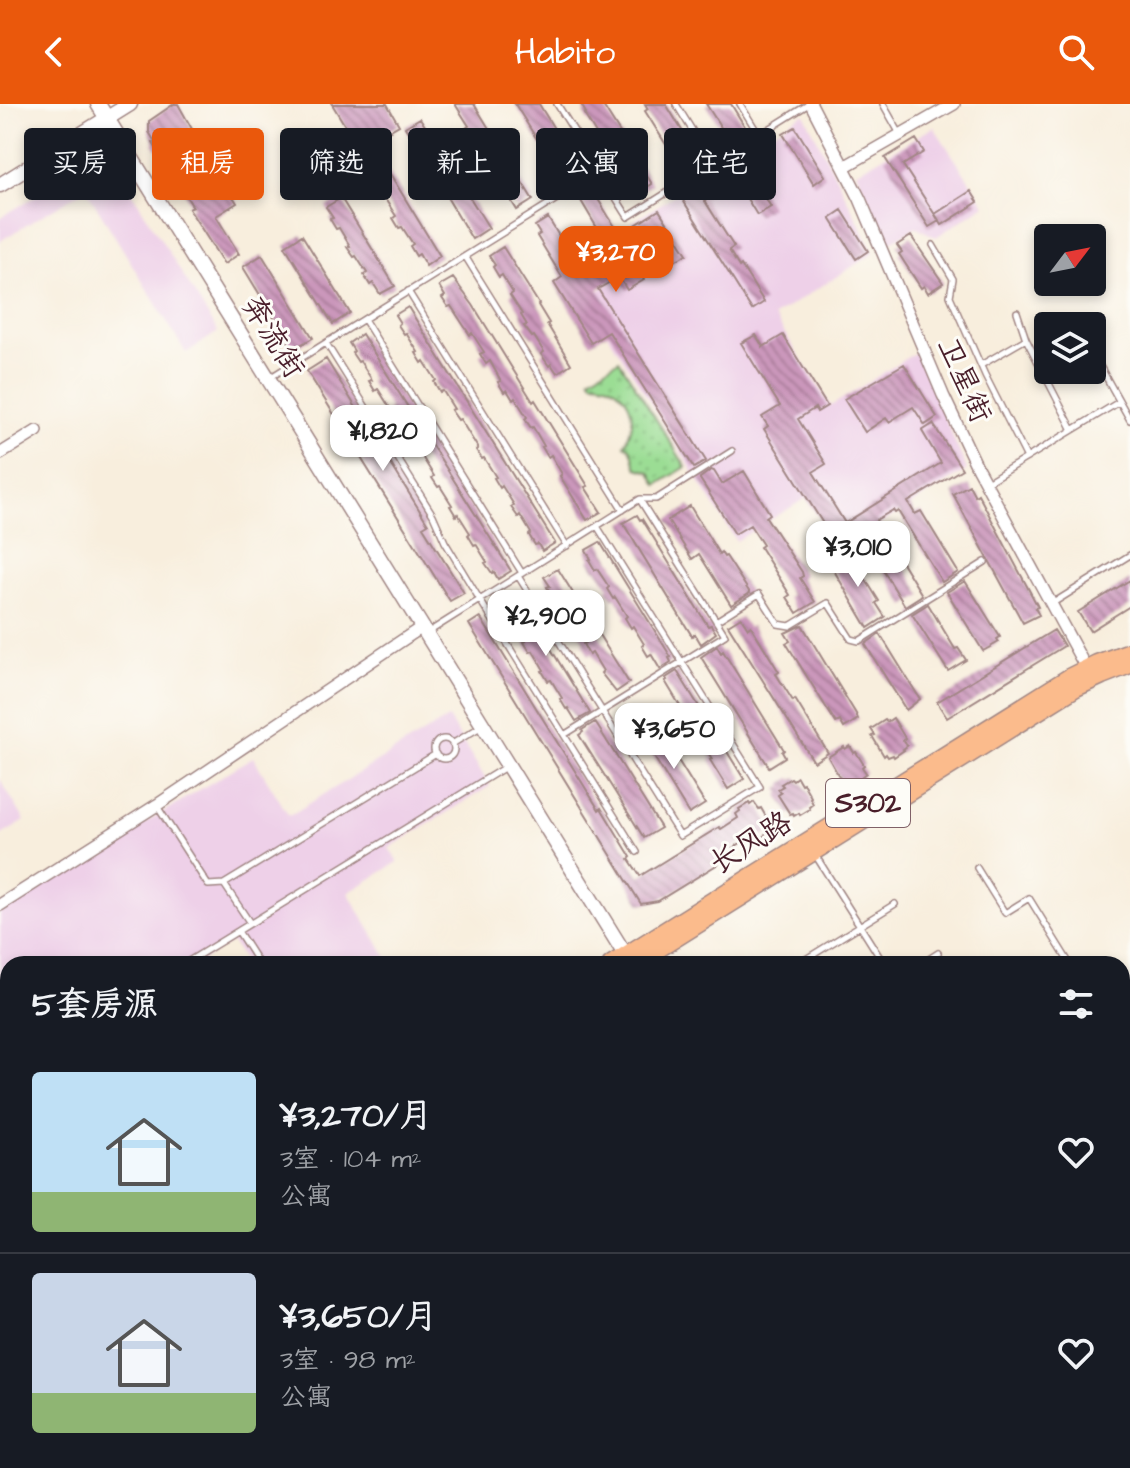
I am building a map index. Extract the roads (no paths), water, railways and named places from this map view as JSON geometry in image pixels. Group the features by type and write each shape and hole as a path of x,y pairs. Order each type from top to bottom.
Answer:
{"main road":[{"name":"长风路","path":"635,956 1056,685 1086,668 1130,651"},
{"name":"长风路","path":"636,956 814,852 1076,688 1130,665"}],"street":[{"name":"奔流街","path":"98,104 508,765 622,956"},
{"path":"0,185 130,104"},
{"name":"卫星街","path":"810,104 866,214 943,395 986,483 1086,668"},
{"path":"844,167 954,104"},
{"path":"0,454 37,431"},
{"path":"0,905 424,630"}],"lane":[{"path":"557,104 572,128"},
{"path":"676,104 691,128"},
{"path":"740,104 755,128"},
{"path":"771,128 810,104"},
{"path":"883,104 900,135"},
{"path":"617,200 628,217 664,195"},
{"path":"268,379 555,200"},
{"path":"933,245 953,279 950,296 1027,458"},
{"path":"465,256 623,510"},
{"path":"408,291 567,546"},
{"path":"1017,312 1026,339 1073,430"},
{"path":"364,319 680,836 760,787 597,526"},
{"path":"981,365 1026,339"},
{"path":"326,343 433,515 445,542 480,600 637,852"},
{"path":"1106,378 1130,420"},
{"path":"986,483 1119,402"},
{"path":"424,630 480,600 640,499 656,499 732,451"},
{"path":"564,735 725,635 640,499"},
{"path":"1052,604 1130,555"},
{"path":"716,621 759,594 778,624 790,626 828,603 851,639 859,641 985,562"},
{"path":"452,744 483,725"},
{"path":"440,740 448,740 452,744 453,753 448,758 440,758 436,754 435,746 440,740"},
{"path":"157,805 208,885 224,884 436,754"},
{"path":"197,956 508,765"},
{"path":"814,852 879,956"},
{"path":"977,868 1005,913 1029,898 1065,956"},
{"path":"224,884 250,924"},
{"path":"813,956 895,904"},
{"path":"238,931 254,956"},
{"path":"933,956 938,953"}]}
